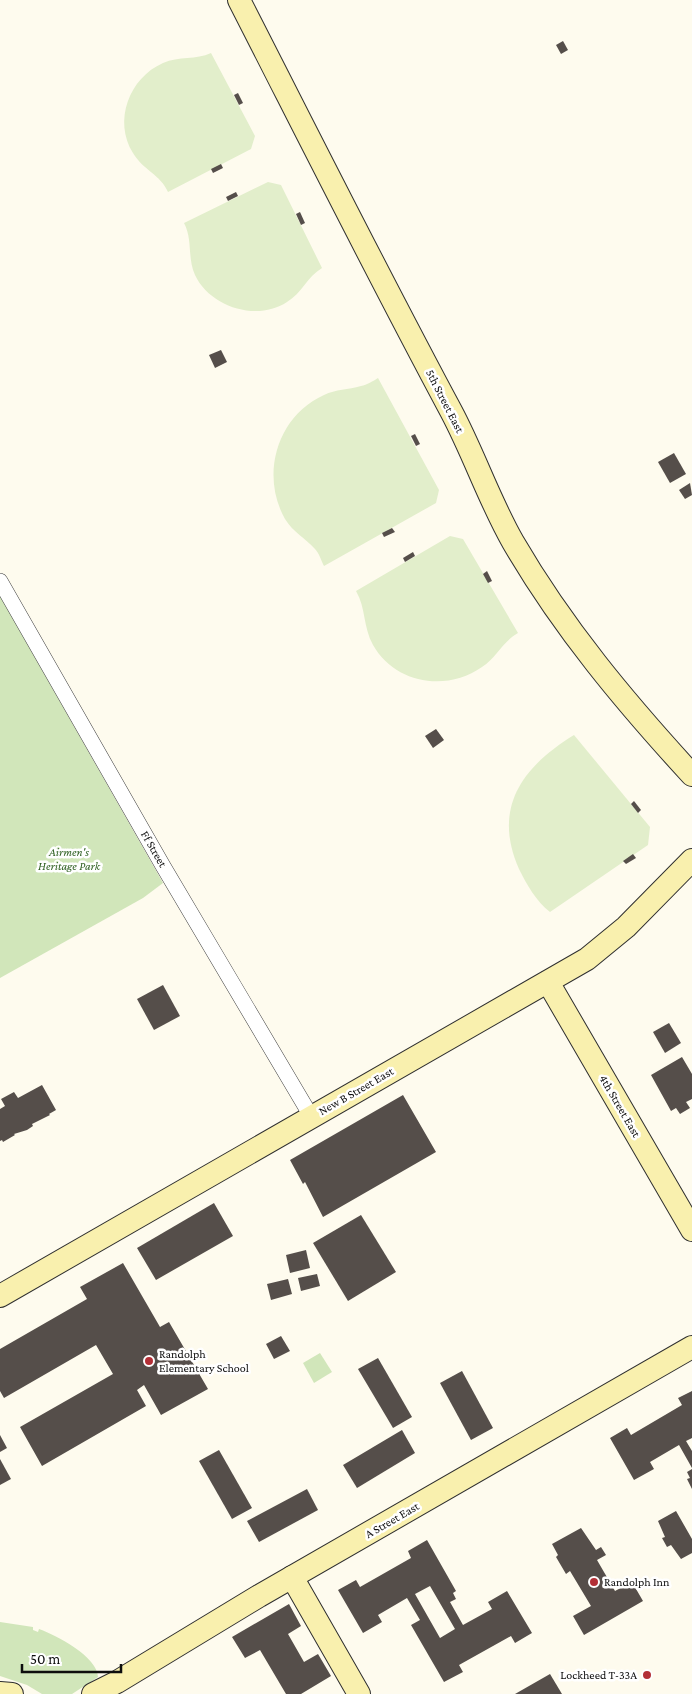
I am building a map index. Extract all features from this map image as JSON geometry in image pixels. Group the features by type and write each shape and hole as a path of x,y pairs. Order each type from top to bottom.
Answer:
{"street":[{"name":"5th Street East","path":"239,0 455,419 513,540 551,602 589,657 636,714 692,775"},
{"name":"Ff Street","path":"0,581 177,891 311,1116"},
{"name":"New B Street East","path":"0,1296 587,959 626,927 692,860"},
{"name":"4th Street East","path":"548,982 692,1230"},
{"name":"A Street East","path":"92,1694 117,1682 292,1577 692,1347"},
{"path":"292,1577 359,1694"},
{"path":"0,1693 12,1694"}],"green space":[{"path":"211,53 255,136 251,149 168,192 161,181 137,159 127,141 124,128 128,102 133,90 151,70 175,59 199,57"},
{"path":"268,182 281,185 322,268 287,302 275,308 249,311 223,303 211,296 202,286 195,275 191,262 187,229 184,223"},
{"path":"378,378 439,490 436,503 324,566 319,555 311,545 288,524 278,502 274,484 274,466 278,448 284,432 295,417 308,405 329,393 370,383"},
{"path":"450,536 463,539 518,633 492,659 468,675 453,680 423,680 408,676 394,668 373,645 356,591"},
{"name":"Airmen's Heritage Park","path":"0,596 163,883 143,898 0,978"},
{"path":"574,735 650,827 648,845 550,912 532,892 519,869 511,847 509,827 511,808 517,791 527,775 556,747"},
{"path":"320,1353 332,1372 314,1383 303,1363"},
{"path":"0,1622 33,1627 33,1630 38,1632 39,1629 55,1636 84,1655 96,1669 98,1677 72,1694 42,1694 27,1685 0,1676"}],"building":[{"path":"563,41 568,50 561,54 556,45"},
{"path":"238,93 243,103 239,105 234,95"},
{"path":"221,164 223,168 213,173 211,169"},
{"path":"236,192 238,196 228,201 226,197"},
{"path":"300,212 305,223 301,225 296,214"},
{"path":"221,350 227,362 215,368 209,355"},
{"path":"415,434 420,444 416,446 411,436"},
{"path":"674,453 686,474 670,483 658,462"},
{"path":"690,483 692,495 685,499 679,490"},
{"path":"392,528 395,532 384,537 382,533"},
{"path":"413,552 415,556 405,562 403,558"},
{"path":"487,571 492,581 488,583 483,574"},
{"path":"436,729 444,740 433,748 425,736"},
{"path":"634,801 641,810 638,813 631,804"},
{"path":"633,854 636,858 626,864 623,861"},
{"path":"163,985 180,1016 154,1030 137,999"},
{"path":"669,1023 681,1043 665,1053 653,1032"},
{"path":"682,1057 692,1074 692,1099 686,1102 690,1108 680,1114 676,1108 671,1111 651,1075"},
{"path":"42,1085 56,1110 32,1124 33,1126 27,1130 14,1134 3,1142 2,1140 0,1141 0,1109 5,1106 1,1099 14,1092 18,1098"},
{"path":"403,1095 436,1152 323,1217 305,1182 303,1184 290,1160"},
{"path":"214,1203 233,1236 156,1280 137,1248"},
{"path":"361,1215 396,1272 348,1301 313,1243"},
{"path":"306,1250 310,1268 290,1273 286,1255"},
{"name":"Randolph Elementary School","path":"123,1263 160,1327 169,1322 208,1389 161,1415 144,1385 137,1390 146,1406 42,1466 20,1427 113,1374 96,1345 4,1398 0,1391 0,1349 87,1299 80,1287"},
{"path":"317,1274 320,1286 301,1291 298,1278"},
{"path":"288,1279 292,1294 271,1300 267,1284"},
{"path":"281,1336 290,1351 274,1359 266,1344"},
{"path":"378,1358 412,1417 393,1428 358,1369"},
{"path":"462,1371 493,1428 471,1440 440,1383"},
{"path":"692,1391 692,1438 686,1441 692,1451 692,1468 679,1445 650,1462 654,1469 634,1480 610,1438 627,1428 631,1435 682,1405 678,1398"},
{"path":"402,1430 415,1453 357,1488 343,1465"},
{"path":"0,1435 7,1448 0,1452"},
{"path":"219,1450 252,1508 232,1519 199,1461"},
{"path":"0,1459 11,1479 0,1485"},
{"path":"692,1469 692,1489 687,1479 690,1478 687,1472"},
{"path":"307,1489 318,1510 259,1542 247,1521"},
{"path":"676,1511 692,1539 692,1553 681,1559 671,1545 667,1547 662,1538 665,1537 658,1521"},
{"path":"581,1528 596,1550 601,1547 606,1555 597,1560 615,1591 632,1582 643,1601 584,1635 573,1616 591,1606 570,1571 566,1574 556,1557 558,1555 552,1544"},
{"path":"427,1540 456,1591 453,1593 456,1599 450,1602 463,1625 492,1609 488,1602 507,1591 532,1633 515,1643 511,1636 459,1665 463,1672 444,1682 411,1625 420,1620 407,1598 378,1615 382,1622 363,1633 338,1590 356,1580 360,1587 411,1558 408,1551","holes":["430,1586 455,1629 440,1638 415,1594"]},
{"path":"289,1604 301,1626 288,1634 304,1662 318,1654 331,1676 301,1694 286,1694 260,1650 245,1658 232,1637"},
{"path":"550,1674 562,1694 515,1694"}],"place":[{"name":"Randolph Elementary School","path":"149,1361"},
{"name":"Randolph Inn","path":"594,1582"},
{"name":"Lockheed T-33A","path":"647,1675"}]}
